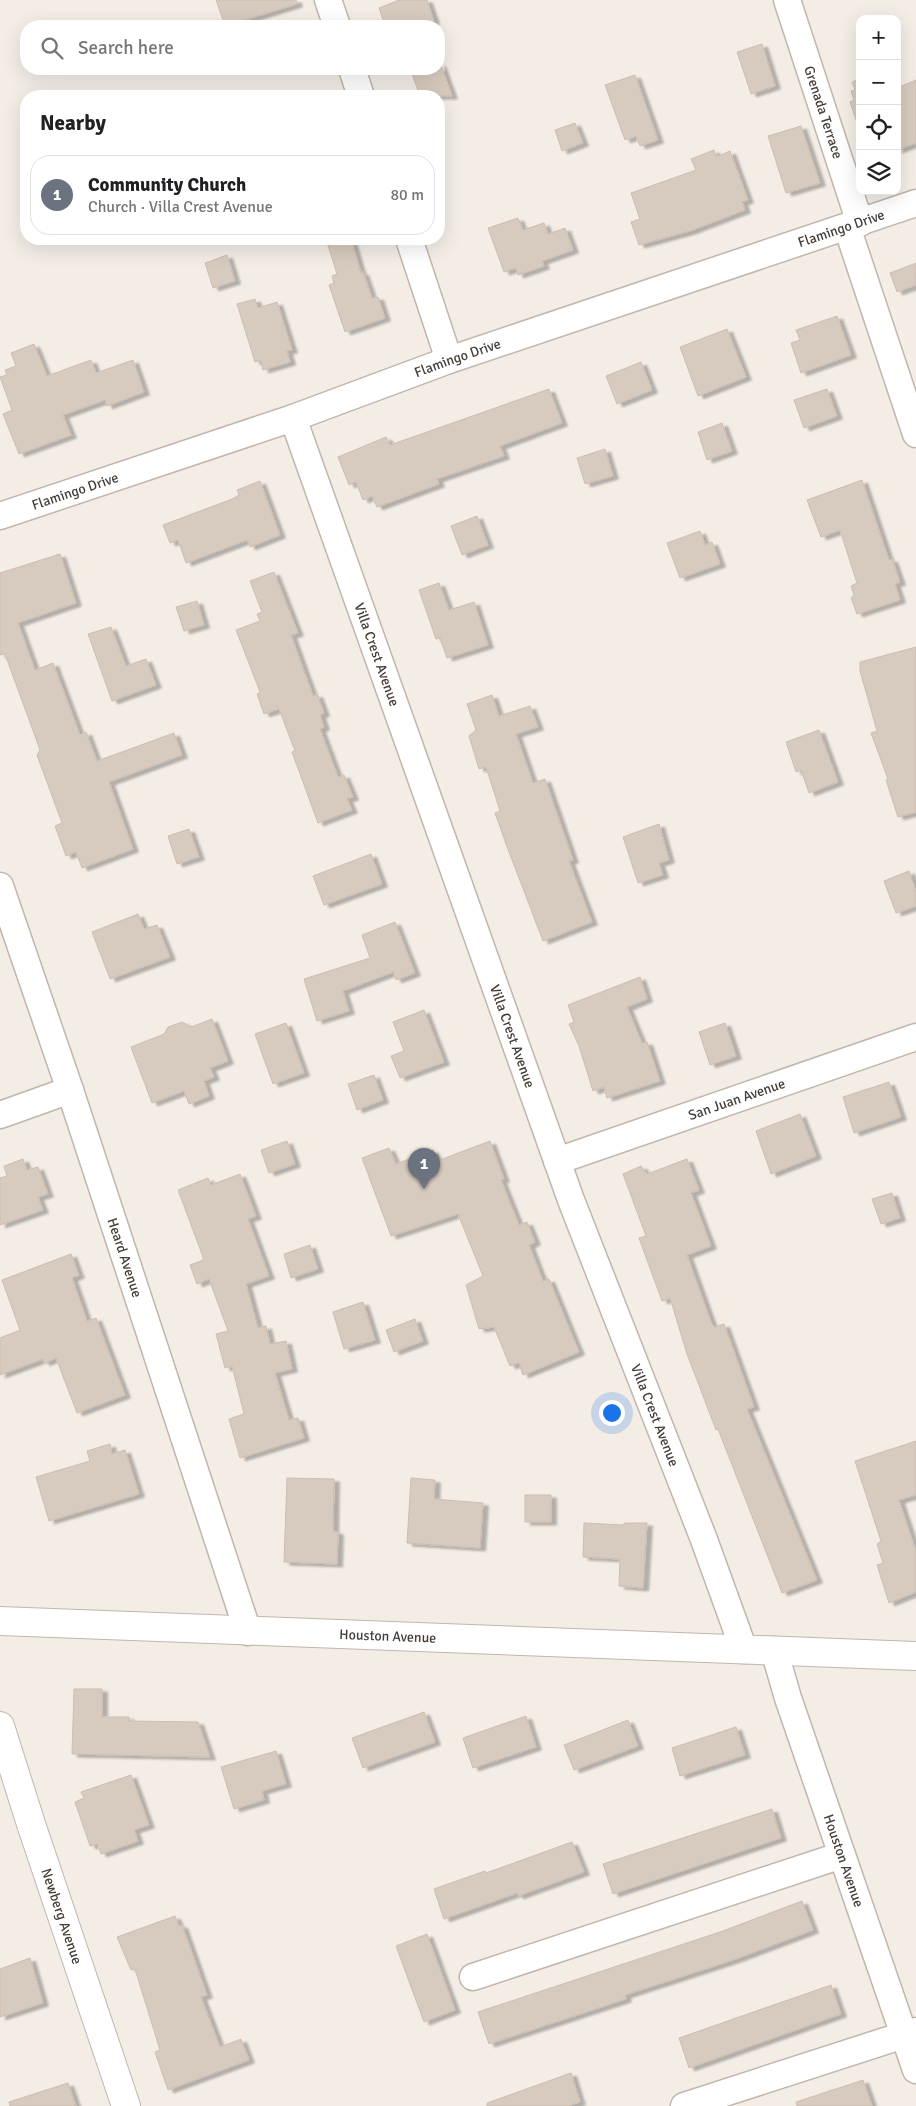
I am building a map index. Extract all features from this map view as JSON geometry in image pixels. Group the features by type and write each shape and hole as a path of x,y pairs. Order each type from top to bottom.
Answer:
{"street":[{"path":"328,0 335,20"},
{"name":"Grenada Terrace","path":"787,0 916,434"},
{"path":"354,75 359,90"},
{"name":"Flamingo Drive","path":"0,516 293,418 450,360 916,203"},
{"path":"411,245 450,360"},
{"name":"Villa Crest Avenue","path":"293,418 557,1161 704,1537 744,1650"},
{"name":"Heard Avenue","path":"0,886 70,1090 248,1632"},
{"name":"San Juan Avenue","path":"557,1161 916,1037"},
{"path":"0,1116 70,1090"},
{"name":"Houston Avenue","path":"0,1621 248,1632 696,1646 744,1650 916,1656"},
{"name":"Houston Avenue","path":"774,1650 788,1698 842,1855 910,2033 916,2070"},
{"name":"Newberg Avenue","path":"0,1726 126,2106"},
{"path":"473,1977 842,1855"},
{"path":"684,2106 910,2033"}],"building":[{"path":"216,0 296,0 297,4 245,20 223,20"},
{"path":"399,0 427,0 434,20 383,20 379,8"},
{"path":"762,44 775,86 751,94 737,52"},
{"path":"412,75 444,75 452,96 445,96 445,90 418,90"},
{"path":"635,75 658,140 640,146 636,136 625,140 605,85"},
{"path":"856,80 856,120 850,102 854,100 851,91 855,90 852,82"},
{"path":"916,80 916,143 901,149 901,105 901,86"},
{"path":"575,123 583,143 562,151 555,130"},
{"path":"801,126 820,183 786,193 768,136"},
{"path":"714,150 716,157 730,151 748,200 742,202 745,210 690,231 639,245 631,222 640,219 631,193 696,170 691,159"},
{"path":"518,218 523,230 544,223 548,234 565,228 573,250 542,261 544,266 518,275 516,268 504,272 488,228"},
{"path":"328,245 353,245 361,273 363,272 372,298 378,297 385,318 345,332 329,285 334,283 332,276 337,274"},
{"path":"227,255 235,281 213,288 205,263"},
{"path":"916,263 916,285 897,292 890,273"},
{"path":"255,299 258,308 277,302 292,350 287,351 290,362 263,370 261,360 255,362 237,304"},
{"path":"837,316 851,355 801,373 791,343 800,340 796,330"},
{"path":"727,329 746,377 698,396 680,347"},
{"path":"34,344 47,376 91,360 96,373 133,360 144,392 107,406 105,400 63,415 71,435 19,454 3,414 12,410 0,377 7,375 5,370 16,366 11,353"},
{"path":"641,362 652,390 617,404 606,376"},
{"path":"549,389 562,423 500,446 504,456 437,479 439,484 377,507 372,496 363,500 356,482 349,485 338,457 386,437 390,445"},
{"path":"827,389 837,416 804,428 794,400"},
{"path":"722,423 732,451 707,460 698,432"},
{"path":"605,449 613,476 585,484 577,458"},
{"path":"862,480 889,560 892,559 900,582 895,584 900,600 857,614 851,598 854,595 851,586 857,583 840,530 821,537 807,500"},
{"path":"260,481 280,535 250,547 247,540 186,563 178,540 170,543 163,525 232,499 239,495 237,490"},
{"path":"477,516 488,545 462,555 451,526"},
{"path":"700,531 705,545 712,542 720,564 680,578 667,543"},
{"path":"60,554 76,603 18,623 35,670 53,663 80,735 86,732 97,761 174,733 182,755 109,782 133,849 82,868 76,852 66,856 55,826 62,823 37,755 40,750 5,654 0,655 0,573"},
{"path":"274,572 298,633 291,635 313,696 317,694 324,713 320,715 324,727 320,729 338,777 344,775 353,797 347,799 352,810 318,823 292,752 295,751 279,709 264,714 257,694 260,692 236,630 260,621 257,614 262,612 250,581"},
{"path":"439,583 449,610 474,602 488,645 447,658 440,638 436,639 419,590"},
{"path":"197,601 204,625 184,631 176,607"},
{"path":"111,627 126,666 146,659 156,685 112,701 88,634"},
{"path":"916,647 916,812 898,817 886,780 888,779 871,733 877,731 860,671 860,662"},
{"path":"492,695 499,716 530,706 538,727 516,734 533,783 545,779 573,860 569,861 592,922 543,941 495,813 500,811 486,767 479,769 469,736 476,730 467,704"},
{"path":"819,730 838,782 809,793 801,770 796,772 786,742"},
{"path":"659,824 669,860 659,863 663,875 638,883 623,837"},
{"path":"189,829 199,857 177,864 168,836"},
{"path":"371,854 382,884 324,905 313,876"},
{"path":"909,871 916,892 916,906 896,913 884,881"},
{"path":"138,914 144,929 157,925 170,957 110,979 92,932"},
{"path":"395,922 415,973 396,980 393,972 343,991 349,1011 317,1021 304,979 370,958 362,935"},
{"path":"640,977 647,999 627,1007 642,1043 647,1042 660,1081 607,1098 604,1087 593,1091 579,1046 569,1024 574,1022 568,1005"},
{"path":"424,1010 444,1062 400,1078 391,1056 404,1051 393,1022"},
{"path":"212,1019 228,1061 210,1068 214,1077 204,1081 209,1096 189,1104 184,1091 152,1103 131,1047 164,1034 168,1027 182,1022 191,1027"},
{"path":"286,1023 304,1073 273,1084 255,1034"},
{"path":"725,1023 736,1056 710,1065 699,1032"},
{"path":"374,1075 383,1100 357,1110 348,1084"},
{"path":"889,1082 901,1117 854,1133 843,1097"},
{"path":"800,1114 816,1156 771,1174 756,1131"},
{"path":"287,1141 295,1164 269,1173 261,1150"},
{"path":"490,1141 504,1179 501,1180 519,1225 527,1222 535,1242 529,1245 543,1281 549,1279 579,1352 523,1375 519,1363 510,1366 494,1327 479,1329 466,1285 483,1276 458,1214 391,1236 362,1158 389,1148 396,1164 433,1150 437,1161"},
{"path":"23,1159 27,1170 38,1167 48,1194 38,1197 43,1210 0,1225 0,1178 7,1176 4,1166"},
{"path":"687,1159 699,1190 691,1193 711,1246 687,1255 711,1322 714,1327 724,1324 754,1407 747,1409 817,1580 782,1593 687,1354 670,1298 662,1301 639,1238 646,1236 623,1174 641,1166 647,1174"},
{"path":"240,1174 256,1216 248,1219 269,1276 246,1284 258,1328 266,1326 270,1344 286,1341 292,1369 275,1373 289,1420 298,1418 304,1438 240,1458 229,1419 244,1414 232,1366 225,1368 216,1334 228,1331 209,1279 197,1284 190,1265 203,1260 203,1257 178,1190 208,1178 211,1185"},
{"path":"892,1193 900,1218 881,1224 872,1199"},
{"path":"310,1245 318,1269 291,1278 284,1254"},
{"path":"71,1254 79,1275 72,1278 87,1321 96,1318 125,1395 77,1413 56,1358 44,1363 43,1359 0,1375 0,1338 20,1330 2,1280"},
{"path":"363,1302 375,1340 344,1349 333,1312"},
{"path":"415,1319 423,1341 394,1352 386,1330"},
{"path":"916,1441 916,1495 899,1500 916,1552 916,1592 889,1603 877,1565 883,1563 877,1544 881,1541 855,1461"},
{"path":"110,1444 112,1454 125,1450 139,1494 49,1521 36,1477 90,1461 87,1451"},
{"path":"287,1478 334,1479 333,1531 338,1532 337,1564 284,1562"},
{"path":"411,1478 435,1480 434,1499 483,1503 480,1548 407,1543"},
{"path":"525,1495 551,1495 551,1522 525,1522"},
{"path":"584,1523 624,1525 624,1523 647,1523 643,1588 619,1586 620,1559 583,1557"},
{"path":"74,1689 102,1689 102,1717 129,1717 129,1721 198,1722 210,1757 72,1754"},
{"path":"424,1712 435,1742 363,1768 352,1738"},
{"path":"526,1716 536,1747 473,1768 463,1738"},
{"path":"628,1720 638,1746 574,1770 564,1745"},
{"path":"736,1727 745,1755 680,1776 672,1748"},
{"path":"276,1751 286,1784 262,1791 264,1800 234,1809 221,1767"},
{"path":"131,1775 149,1825 134,1830 138,1841 101,1854 97,1844 90,1846 75,1802 84,1798 81,1792"},
{"path":"772,1809 781,1838 613,1894 603,1864"},
{"path":"572,1842 584,1872 518,1896 517,1893 444,1919 434,1889 485,1871 486,1873"},
{"path":"802,1901 813,1930 733,1960 625,1995 626,1999 489,2044 478,2012 720,1932"},
{"path":"175,1916 179,1926 182,1925 207,1995 201,1997 220,2047 241,2039 249,2060 168,2090 155,2052 160,2050 135,1969 131,1970 117,1937"},
{"path":"427,1934 455,2010 424,2022 396,1946"},
{"path":"30,1958 43,2003 0,2017 0,1969"},
{"path":"831,1985 841,2014 689,2068 679,2038"},
{"path":"571,2073 580,2102 568,2106 487,2106 487,2103"},
{"path":"863,2080 872,2106 797,2106 796,2102"},
{"path":"68,2083 76,2106 10,2106 9,2102"}],"place":[{"name":"Community Church","path":"424,1189"}]}
